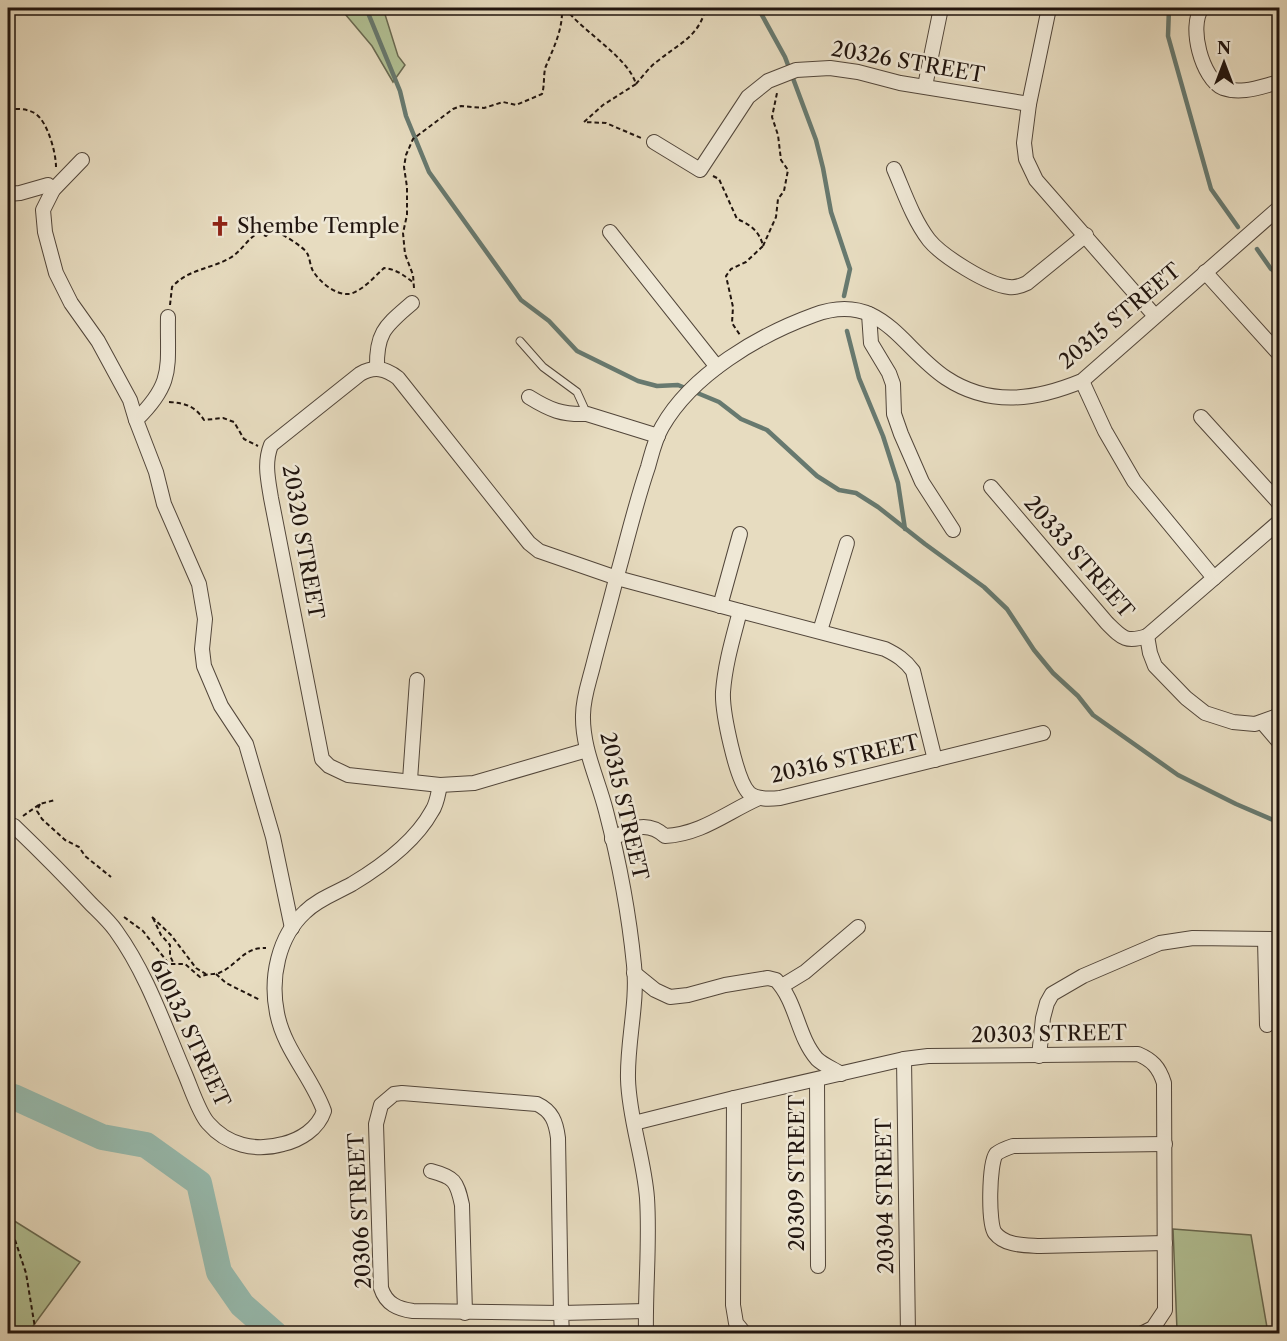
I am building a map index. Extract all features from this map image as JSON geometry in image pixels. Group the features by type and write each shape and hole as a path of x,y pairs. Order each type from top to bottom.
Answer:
{"street":[{"path":"925,86 941,8"},
{"path":"1049,8 1029,104 1024,143 1029,168 1036,180 1155,316"},
{"path":"1202,8 1198,12 1195,29 1209,77 1222,87 1241,91 1280,82"},
{"name":"20326 STREET","path":"700,170 748,97 758,87 780,75 796,70 830,68 858,72 900,82 1029,104"},
{"path":"654,142 700,170"},
{"path":"81,160 50,188 43,210 42,218 56,273 71,303 98,341 130,400 156,472 164,504 199,584 204,619 202,649 204,666 221,706 246,744 273,837 292,928"},
{"path":"894,169 915,217 930,241 986,279 1001,285 1015,287 1027,283 1086,236"},
{"path":"8,194 50,188"},
{"name":"20315 STREET","path":"646,1334 647,1200 628,1077 634,972 612,839 587,750 583,716 586,692 644,478 658,436 681,401 717,367 748,347 797,321 824,311 844,309 869,314 883,321 950,381 988,396 1014,398 1054,393 1082,381 1280,207"},
{"path":"610,232 717,367"},
{"path":"1205,272 1280,355"},
{"path":"412,303 389,322 384,330 376,356 377,368 390,371 398,378 529,543 554,558 617,578"},
{"path":"869,314 871,343 893,384 894,414 922,482 953,530"},
{"path":"136,420 149,408 162,388 167,375 168,316"},
{"name":"20320 STREET","path":"377,368 360,374 271,445 266,469 322,759 328,766 348,775 440,785 474,783 587,750"},
{"path":"1082,381 1105,431 1134,480 1214,578"},
{"path":"529,397 550,410 575,415 587,414 658,436"},
{"path":"1201,417 1280,504"},
{"name":"20333 STREET","path":"992,487 1107,623 1121,636 1135,640 1147,636 1280,521"},
{"path":"720,606 740,534"},
{"path":"820,631 847,543"},
{"name":"20316 STREET","path":"617,578 885,649 906,662 915,679 935,760 780,798 759,798 751,795 741,783 723,710 728,654 740,611"},
{"path":"1147,636 1155,666 1186,698 1205,713 1233,722 1255,724 1280,715"},
{"path":"410,780 417,680"},
{"path":"1262,722 1280,743"},
{"path":"935,760 1043,733"},
{"name":"610132 STREET","path":"8,824 14,826 53,864 115,930 151,991 207,1122 226,1139 263,1148 297,1139 315,1127 324,1112 318,1096 284,1038 276,1007 276,964 283,944 304,912 320,900 353,883 400,849 421,828 434,809 440,785"},
{"path":"612,839 631,828 646,825 665,836 710,825 759,798"},
{"path":"782,986 805,972 858,927"},
{"path":"1039,1056 1047,1003 1052,994 1083,976 1160,944 1193,938 1280,939"},
{"path":"1265,939 1267,1025"},
{"path":"634,972 655,990 670,997 768,978 776,980 791,1001 803,1034 818,1059 841,1074"},
{"name":"20303 STREET","path":"634,1123 904,1059 928,1056 1138,1054 1149,1058 1161,1073 1164,1083 1165,1310 1161,1327 1141,1334"},
{"name":"20304 STREET","path":"904,1059 908,1334"},
{"name":"20309 STREET","path":"817,1080 818,1266"},
{"name":"20306 STREET","path":"561,1313 558,1138 554,1119 550,1113 537,1104 422,1093 394,1094 381,1105 376,1124 381,1288 390,1304 401,1309 465,1313 561,1313 646,1311"},
{"path":"735,1098 733,1305 736,1323 745,1334"},
{"path":"1165,1144 1013,1146 1002,1150 997,1154 992,1166 991,1223 998,1236 1007,1242 1021,1244 1040,1246 1165,1243"},
{"path":"431,1171 445,1175 454,1181 459,1191 462,1204 465,1313"},
{"path":"561,1313 562,1334"}],"lane":[{"path":"520,341 543,367 577,392 587,414"}],"path":[{"path":"564,8 621,62 633,75 636,84"},
{"path":"412,303 413,275 405,254 403,233 407,215 404,167 413,139 453,109 461,106 484,108 503,102 516,105 542,94 545,68 552,57 563,22 564,8"},
{"path":"654,142 606,123 584,122 603,105 636,84 657,61 682,43 700,26 704,14 699,8"},
{"path":"748,347 732,323 733,307 726,276 731,269 746,262 763,246 776,218 778,199 784,192 788,170 780,160 778,135 772,117 780,75"},
{"path":"8,109 25,109 38,115 53,144 56,169 50,188"},
{"path":"700,170 719,178 737,219 747,223 761,236 763,246"},
{"path":"168,316 172,287 177,281 184,276 229,259 247,244 252,236 258,233 266,236 273,230 280,232 307,253 314,273 338,293 356,292 384,268 390,268 402,274 414,283"},
{"path":"149,408 165,402 184,403 198,410 204,420 223,418 234,422 244,439 261,447 270,448"},
{"path":"27,812 40,804 55,800"},
{"path":"40,804 37,811 42,819 65,840 79,847 85,856 111,877"},
{"path":"174,963 170,956 170,945 161,935 152,917 171,935 196,968 206,974"},
{"path":"127,919 143,931 169,964 185,963 200,977 225,970 250,950 261,948"},
{"path":"170,945 176,942"},
{"path":"216,974 240,991 276,1007"},
{"path":"8,1199 12,1231 26,1273 36,1334"},
{"path":"8,1227 12,1231"}],"green space":[{"path":"340,8 383,8 398,56 405,65 393,82 372,46"},
{"path":"8,1217 80,1262 28,1333 8,1333"},
{"path":"1173,1229 1251,1235 1268,1333 1213,1334 1177,1330"}],"waterway":[{"path":"366,8 400,91 406,116 429,172 521,300 549,321 577,351 638,381 657,386 678,385 719,402 741,419 767,430 817,476 839,490 856,493 878,507 984,587 1007,609 1034,650 1093,715 1178,775 1236,804 1273,820 1280,820"},
{"path":"758,8 785,57 816,140 831,212 850,269 844,296"},
{"path":"1169,8 1168,36 1211,189 1238,227"},
{"path":"1257,249 1271,269 1280,275"},
{"path":"847,331 859,378 883,436 898,483 905,529"},
{"path":"8,1096 102,1137 146,1145 199,1183 219,1272 242,1305 275,1334"}],"place":[{"name":"Shembe Temple","path":"220,226"}]}
